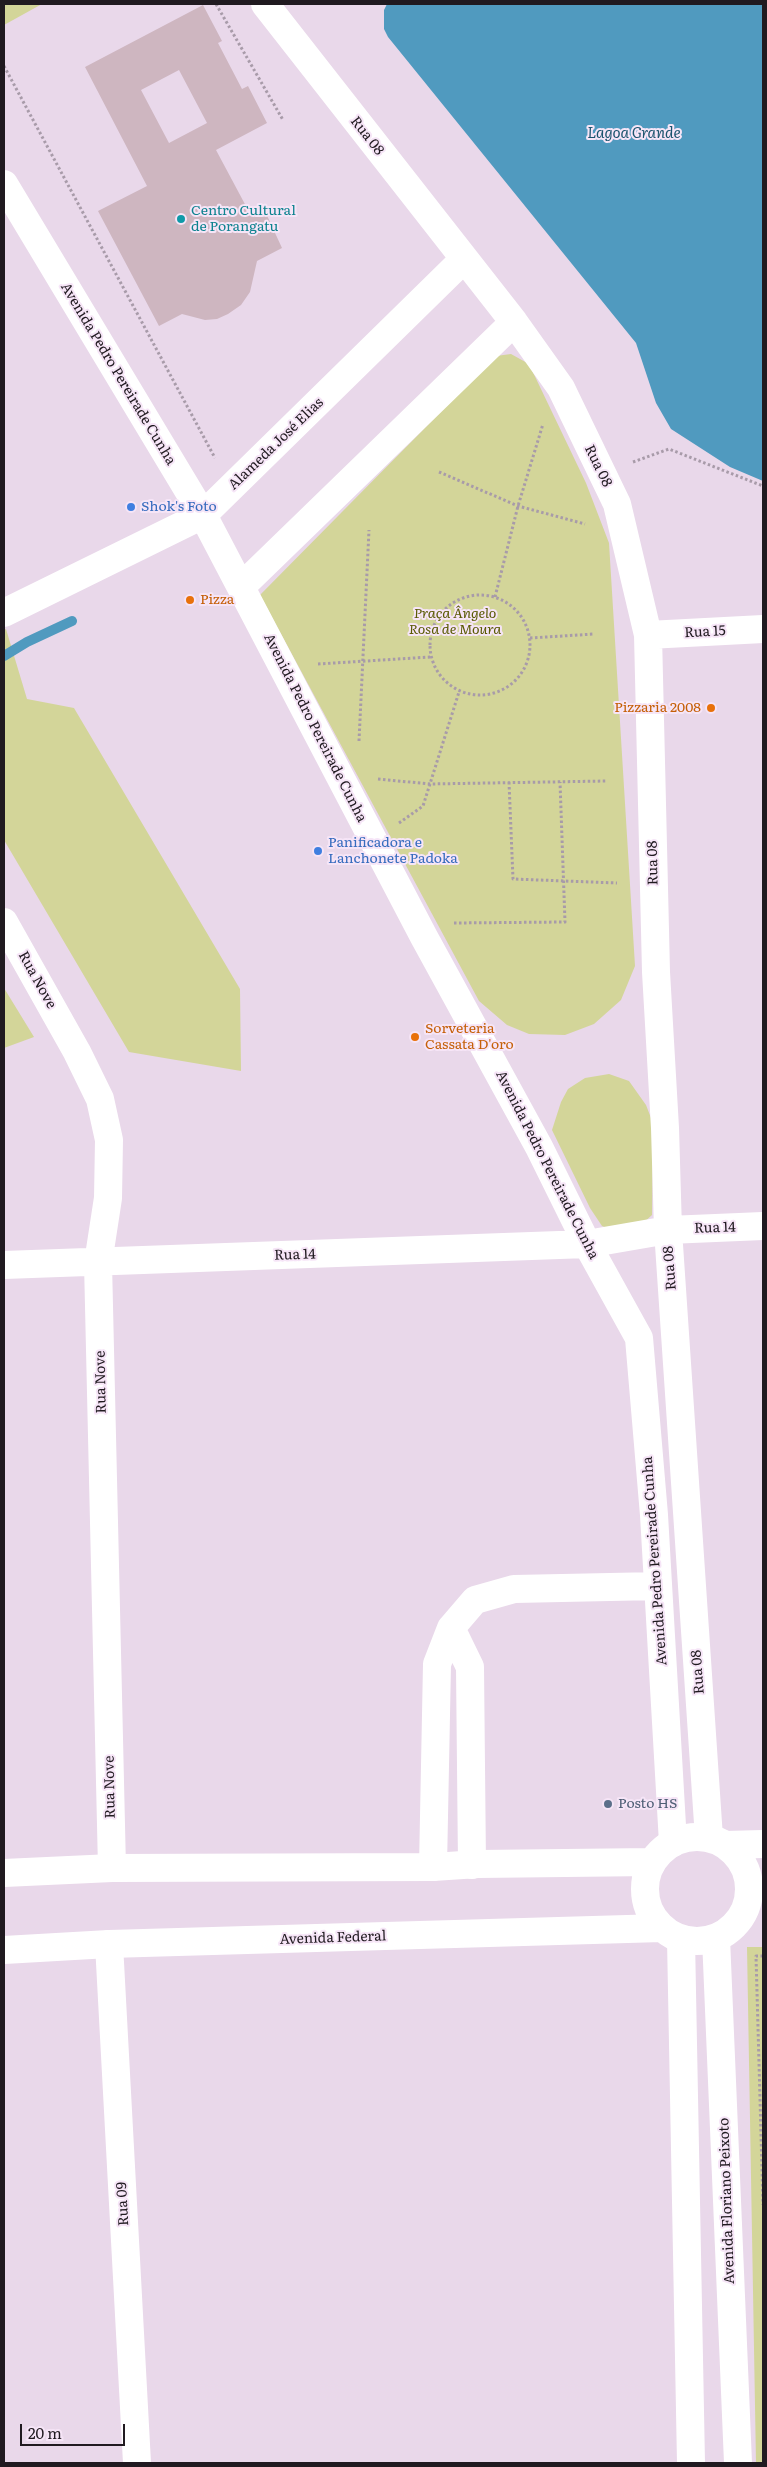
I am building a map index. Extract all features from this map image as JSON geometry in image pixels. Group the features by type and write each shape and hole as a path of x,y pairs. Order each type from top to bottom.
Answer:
{"street":[{"name":"Rua 08","path":"265,4 514,322 561,388 617,504 648,635 656,972 665,1128 668,1230 717,1842"},
{"name":"Avenida Pedro Pereirade Cunha","path":"4,184 204,515 424,937 534,1138 587,1244 639,1338 658,1586 673,1843"},
{"name":"Alameda José Elias","path":"4,613 204,515 464,259"},
{"path":"242,586 514,322"},
{"name":"Rua 15","path":"648,635 763,629"},
{"name":"Rua Nove","path":"4,922 77,1052 100,1099 109,1140 108,1198 98,1263 112,1868"},
{"name":"Rua 14","path":"4,1265 587,1244 668,1230 763,1226"},
{"path":"433,1867 437,1664 451,1628 475,1600 514,1589 658,1586"},
{"path":"451,1628 470,1667 472,1865"},
{"path":"717,1842 738,1857 747,1873 750,1891 739,1928 699,1942 672,1934 651,1914 645,1897 646,1879 652,1862 661,1851 684,1838 763,1844"},
{"path":"4,1873 112,1868 433,1867 652,1862"},
{"name":"Avenida Floriano Peixoto","path":"738,2463 739,1928"},
{"path":"672,1934 691,2463"},
{"name":"Avenida Federal","path":"4,1950 109,1944 672,1934"},
{"name":"Rua 09","path":"109,1944 137,2463"}],"path":[{"path":"216,4 284,120"},
{"path":"4,66 215,458"},
{"path":"495,597 518,506 542,427 561,388"},
{"path":"602,473 669,449 763,486"},
{"path":"439,472 518,506 586,524"},
{"path":"359,744 369,530"},
{"path":"473,595 495,597 504,600 520,614 528,629 528,662 513,684 498,693 476,696 459,692 442,680 430,657 430,639 434,623 444,609 456,600 473,595"},
{"path":"529,638 594,634"},
{"path":"312,665 430,657"},
{"path":"397,824 423,806 459,692"},
{"path":"371,778 430,784 607,781"},
{"path":"509,782 513,879 617,883"},
{"path":"424,937 452,923 565,922 560,782"},
{"path":"763,1956 756,1956 763,2205"}],"green space":[{"path":"4,4 42,4 4,25"},
{"name":"Praça Ângelo Rosa de Moura","path":"511,354 529,364 586,483 609,543 635,966 621,1000 594,1024 565,1035 529,1034 507,1025 479,1001 260,595 496,356"},
{"path":"6,629 27,699 74,708 240,989 241,1071 129,1052 4,840 4,630"},
{"path":"4,988 34,1037 4,1048"},
{"path":"609,1074 629,1081 646,1105 653,1123 652,1215 639,1227 620,1233 602,1226 590,1208 552,1130 561,1102 568,1089 585,1078"},
{"path":"747,1947 763,1947 763,2463 756,2463"}],"water":[{"name":"Lagoa Grande","path":"387,4 763,4 763,481 730,467 671,429 656,403 636,343 388,37 384,29 384,10"}],"building":[{"path":"203,5 222,41 218,43 242,89 248,86 267,123 216,150 247,208 264,209 282,248 257,261 250,292 241,305 228,314 217,319 205,320 182,314 159,326 98,211 147,186 85,67","holes":["179,70 207,123 169,143 141,90"]}],"waterway":[{"path":"4,656 27,642 72,621"}],"place":[{"name":"Centro Cultural de Porangatu","path":"181,219"},
{"name":"Shok's Foto","path":"131,507"},
{"name":"Pizza","path":"190,600"},
{"name":"Pizzaria 2008","path":"711,708"},
{"name":"Panificadora e Lanchonete Padoka","path":"318,851"},
{"name":"Sorveteria Cassata D'oro","path":"415,1037"},
{"name":"Posto HS","path":"608,1804"}]}
